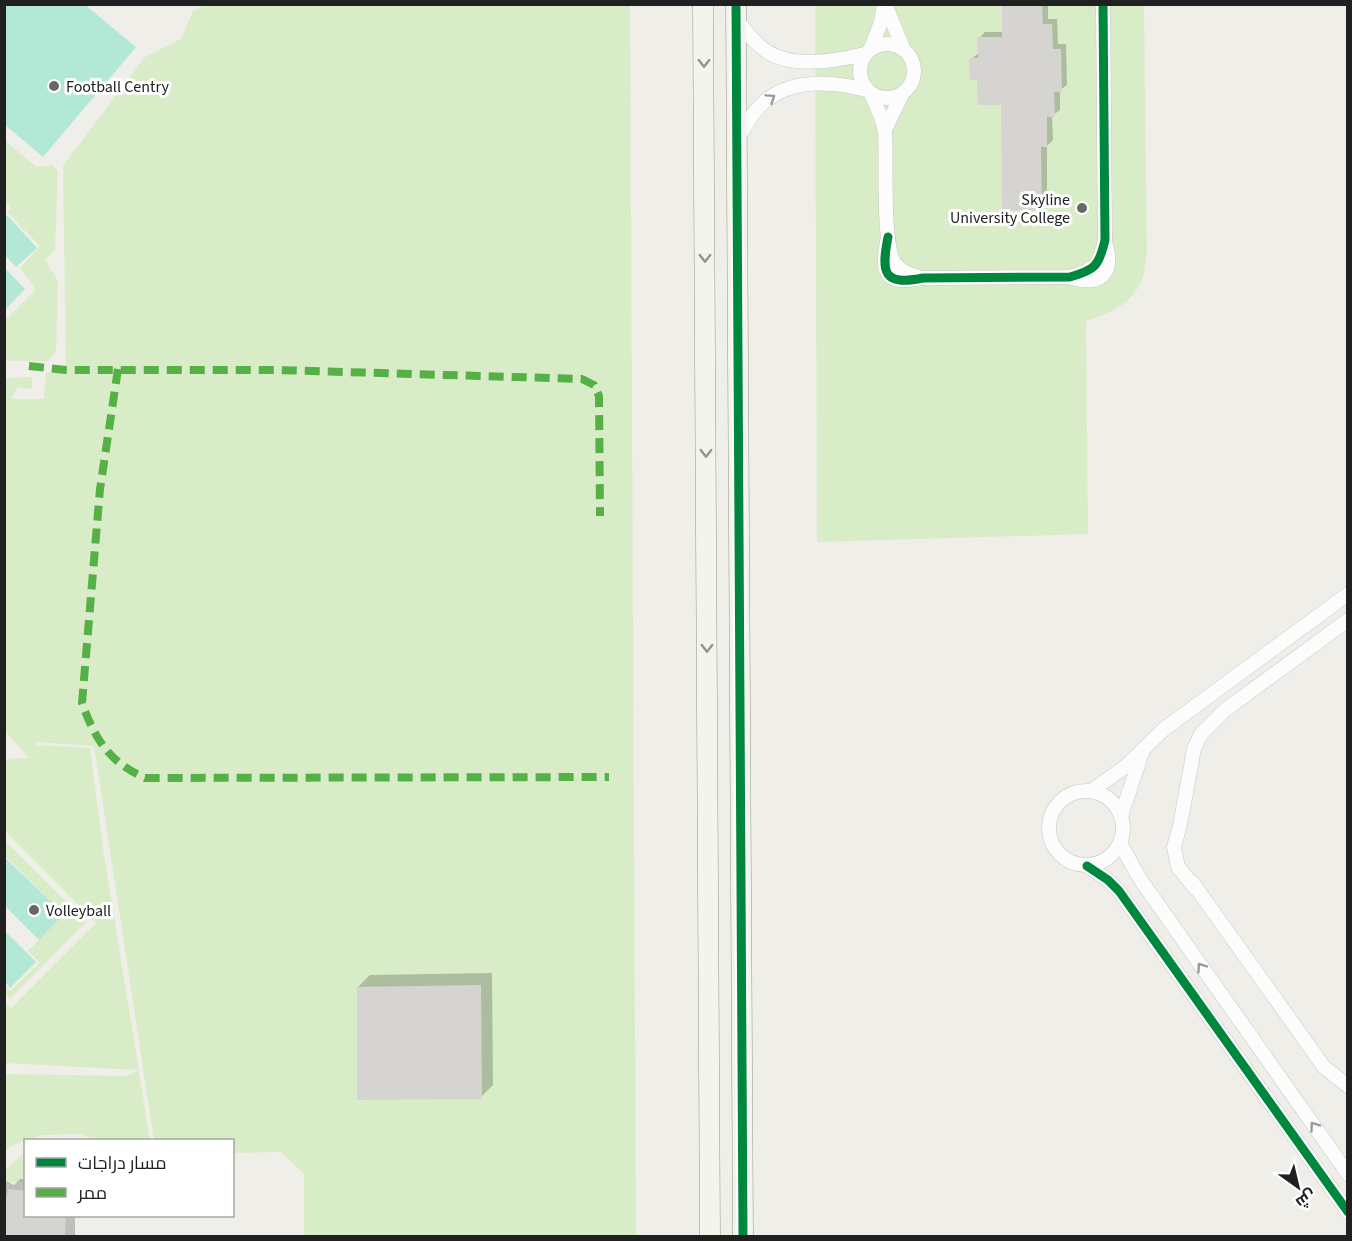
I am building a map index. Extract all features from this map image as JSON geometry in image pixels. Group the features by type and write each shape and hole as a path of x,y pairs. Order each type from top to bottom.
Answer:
{"street":[{"path":"703,4 710,1236"},
{"path":"885,4 914,68 912,82 902,94 885,130"},
{"path":"885,4 881,22 859,69 862,83 885,130 888,237 895,264 901,270 923,278 1070,277 1095,267 1100,260 1105,240 1103,4"},
{"path":"736,12 765,51 779,57 816,62 845,59 887,43 903,48"},
{"path":"736,12 743,1236"},
{"path":"736,143 759,107 787,88 800,85 833,84 886,98 902,94"},
{"path":"1347,594 1164,729 1125,767 1091,791 1076,793 1062,800 1053,812 1049,826 1051,842 1059,854 1072,863 1087,866 1098,872 1119,891 1347,1212"},
{"path":"1347,620 1224,710 1201,734 1190,768 1174,847 1176,861 1182,873 1338,1089 1347,1096"},
{"path":"1121,816 1144,748"},
{"path":"1087,866 1107,860 1115,852 1123,830 1118,808 1106,797 1091,791"},
{"path":"1120,843 1140,879 1347,1174"},
{"path":"1324,1067 1347,1086"}],"green space":[{"name":"Football Centry","path":"4,5 85,5 136,47 43,157 5,125"},
{"path":"204,5 630,5 636,1236 304,1236 304,1174 281,1152 234,1153 234,1139 154,1139 94,746 34,742 37,745 90,748 103,848 150,1139 92,1139 80,1134 42,1135 24,1139 24,1141 11,1146 5,1152 5,1074 127,1076 138,1070 5,1063 4,1002 11,1008 96,923 4,830 5,759 29,758 5,731 4,442 7,441 4,441 5,378 32,377 32,389 18,387 11,399 44,399 46,373 66,370 63,166 145,57 181,39 193,11"},
{"path":"815,5 1144,5 1147,254 1142,279 1131,297 1111,312 1086,321 1088,534 817,542"},
{"path":"4,140 37,167 52,165 58,171 55,250 45,260 58,281 56,352 48,361 5,361 5,320 36,289 20,268 40,246 8,213 10,207 4,201"},
{"path":"7,215 37,248 16,267 5,255 5,217"},
{"path":"5,268 25,289 5,310"},
{"path":"4,840 86,922 10,999 5,993 5,986 10,991 40,963 28,951 64,914 5,856"},
{"name":"Volleyball","path":"4,857 64,914 39,940 5,906"},
{"path":"5,931 36,962 10,988 5,982"},
{"path":"24,1153 24,1181 8,1183 5,1179 5,1170"}],"building":[{"path":"1002,4 1042,4 1043,24 1052,24 1053,49 1061,49 1062,92 1054,92 1055,117 1047,117 1047,147 1041,147 1042,210 1002,211 1001,105 978,105 977,80 970,80 969,58 978,58 977,37 1002,37"},
{"path":"481,985 482,1099 357,1100 357,987"},
{"path":"8,1189 24,1191 24,1217 66,1217 65,1236 4,1236 4,1196 7,1197"}],"marked path":[{"path":"29,366 66,370 277,370 582,379 594,385 599,396 600,516"},
{"path":"118,369 100,489 82,703 98,738 122,765 145,778 609,777"}],"cycle path":[{"path":"736,4 743,1236"},
{"path":"888,237 885,268 888,274 900,280 1070,277 1095,266 1101,256 1105,240 1103,4"},
{"path":"1087,866 1108,880 1119,891 1348,1212"}],"place":[{"name":"Football Centry","path":"54,86"},
{"name":"Skyline University College","path":"1082,208"},
{"name":"Volleyball","path":"34,910"}]}
